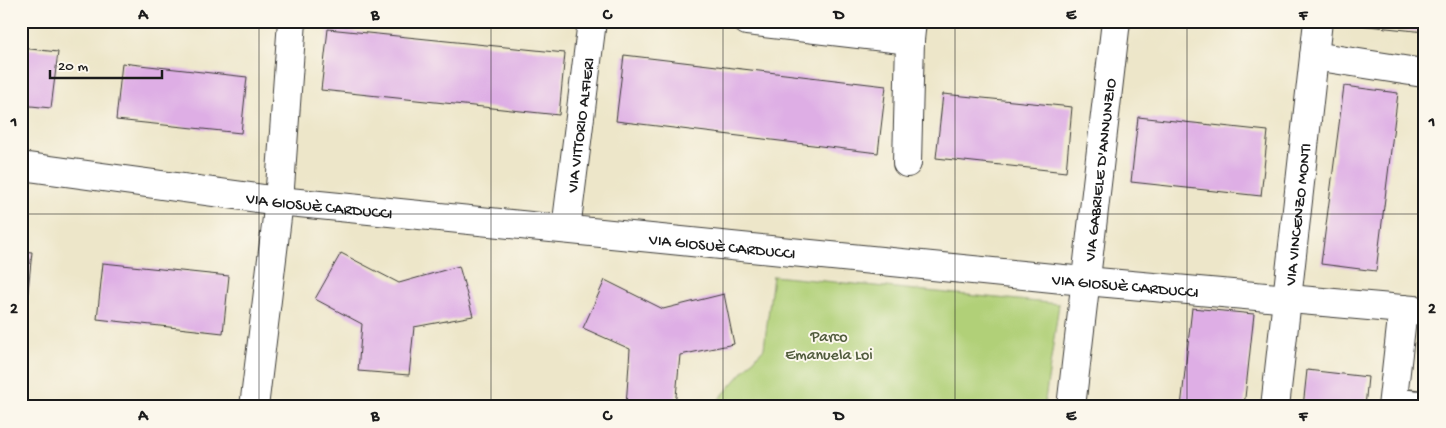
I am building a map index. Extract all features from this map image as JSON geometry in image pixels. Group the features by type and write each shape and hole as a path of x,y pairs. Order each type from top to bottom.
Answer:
{"street":[{"path":"254,407 279,201 292,21"},
{"name":"VIA VITTORIO ALFIERI","path":"566,229 592,21"},
{"path":"747,21 911,30 907,162"},
{"name":"VIA GABRIELE D'ANNUNZIO","path":"1071,407 1116,21"},
{"name":"VIA VINCENZO MONTI","path":"1276,407 1318,21"},
{"path":"1314,56 1423,73"},
{"name":"VIA GIOSUÈ CARDUCCI","path":"21,166 279,201 1086,281 1414,310"},
{"path":"1392,402 1414,310"}],"lane":[{"path":"1392,402 1425,399"}],"green space":[{"name":"Parco Emanuela Loi","path":"773,276 1059,304 1044,407 712,407 764,348"}],"building":[{"path":"1241,21 1276,21 1275,26 1241,23"},
{"path":"1349,21 1425,21 1425,32 1349,24"},
{"path":"328,29 565,53 559,115 321,90"},
{"path":"21,48 58,52 51,108 21,105"},
{"path":"624,55 886,86 878,153 616,121"},
{"path":"122,63 247,77 241,133 116,120"},
{"path":"1344,86 1398,93 1376,271 1321,264"},
{"path":"943,94 1072,107 1066,172 936,158"},
{"path":"1138,117 1268,131 1261,196 1131,182"},
{"path":"21,251 32,252 26,310 21,309"},
{"path":"341,253 399,283 459,266 473,316 414,327 409,375 358,371 362,324 315,299"},
{"path":"103,263 229,276 223,333 97,319"},
{"path":"605,280 663,309 724,294 734,344 680,355 675,407 626,406 630,349 583,328"},
{"path":"1192,308 1254,314 1244,407 1181,407"},
{"path":"1307,370 1368,377 1365,407 1303,407"}]}
